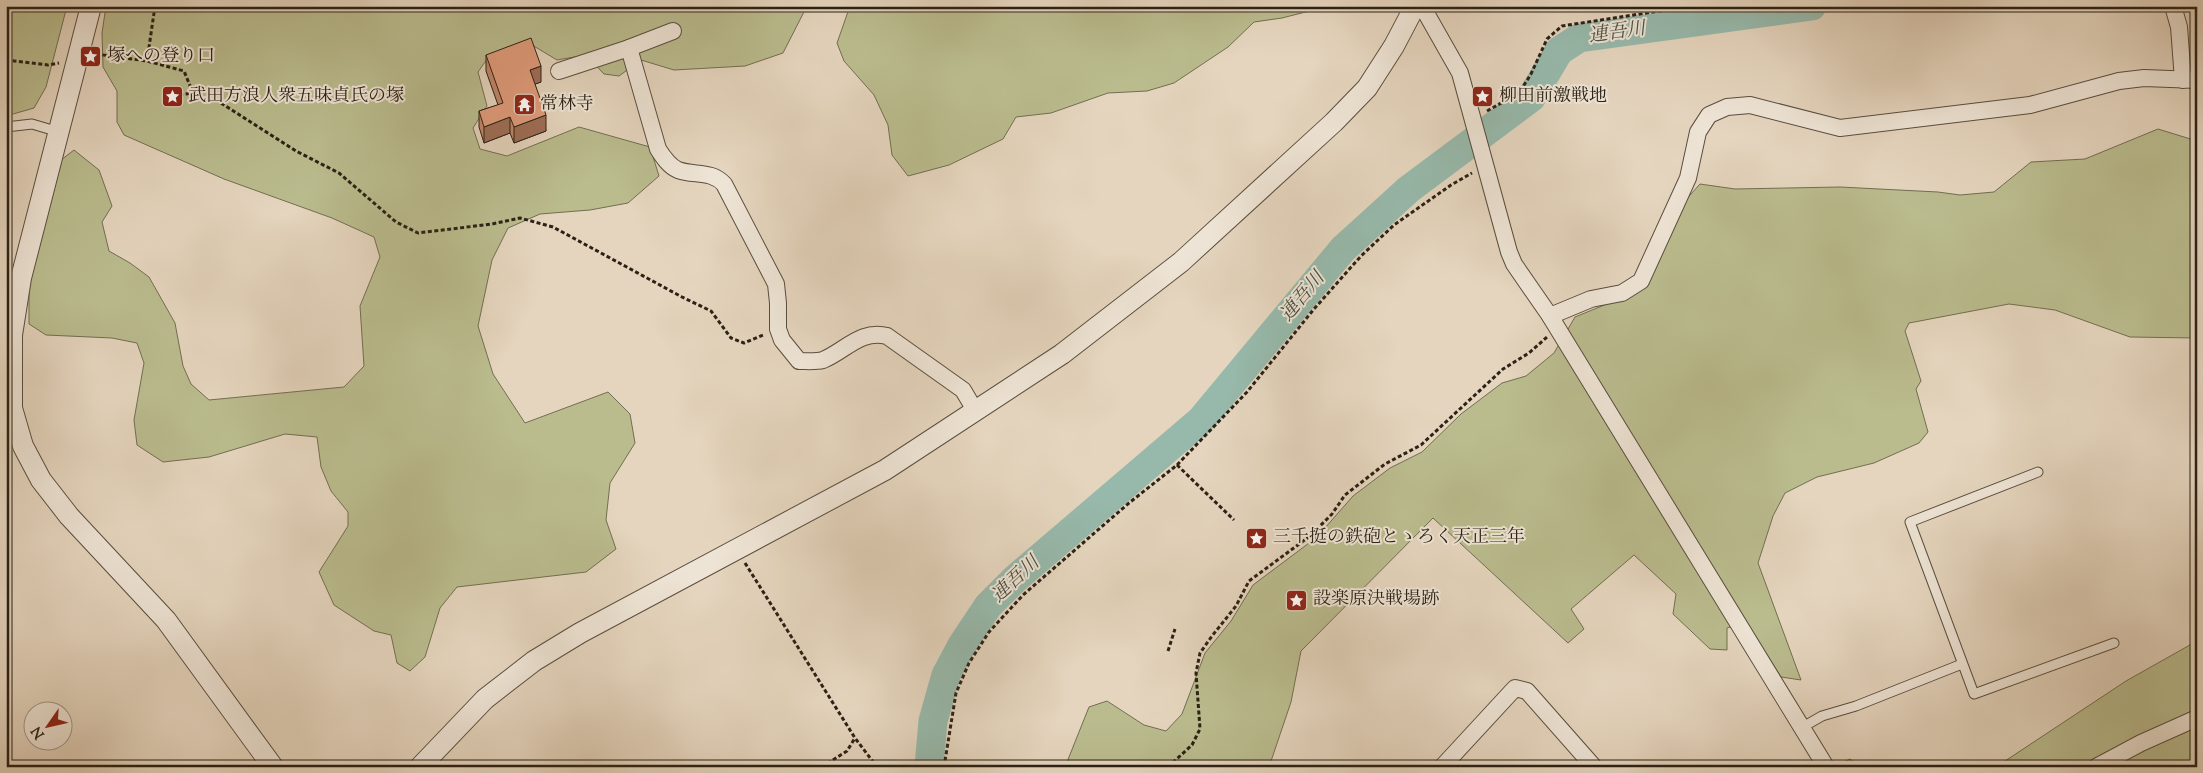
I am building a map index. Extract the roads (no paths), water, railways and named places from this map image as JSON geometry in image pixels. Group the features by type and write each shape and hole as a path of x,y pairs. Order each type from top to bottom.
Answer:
{"street":[{"path":"91,6 21,278 12,335 9,377 12,408 23,446 41,480 69,516 166,620 272,767"},
{"path":"420,767 486,699 534,661 580,633 885,470 1062,354 1136,298 1181,262 1334,122 1367,88 1394,46 1415,6"},
{"path":"1422,6 1460,73 1509,252 1514,264 1554,322 1801,728 1819,765"},
{"path":"1554,322 1591,299 1622,293 1641,281 1688,178 1698,132 1709,115 1727,107 1750,105 1840,128 2030,105 2119,82 2144,78 2190,80 2173,6"},
{"path":"559,70 629,48 674,31"},
{"path":"629,48 658,149 667,162 677,170 716,176 724,184 776,284 778,330 782,340 799,361 822,360 865,336 877,334 887,336 963,390 976,412"},
{"path":"1442,767 1515,688 1527,691 1594,767"},
{"path":"2096,767 2141,743 2197,718"}],"lane":[{"path":"6,127 32,124 59,132"},
{"path":"2038,472 1910,522 1974,694 2114,643"},
{"path":"1801,728 1822,716 1856,706 1962,664"}],"waterway":[{"name":"連吾川","path":"929,767 933,721 946,675 962,645 988,606 1015,579 1201,420 1343,249 1409,189 1531,98 1559,51 1579,38 1812,6"}],"place":[{"name":"塚への登り口","path":"91,57"},
{"name":"武田方浪人衆五味貞氏の塚","path":"172,97"},
{"name":"柳田前激戦地","path":"1483,97"},
{"name":"常林寺","path":"524,105"},
{"name":"三千挺の鉄砲とゝろく天正三年","path":"1257,538"},
{"name":"設楽原決戦場跡","path":"1297,600"}]}
